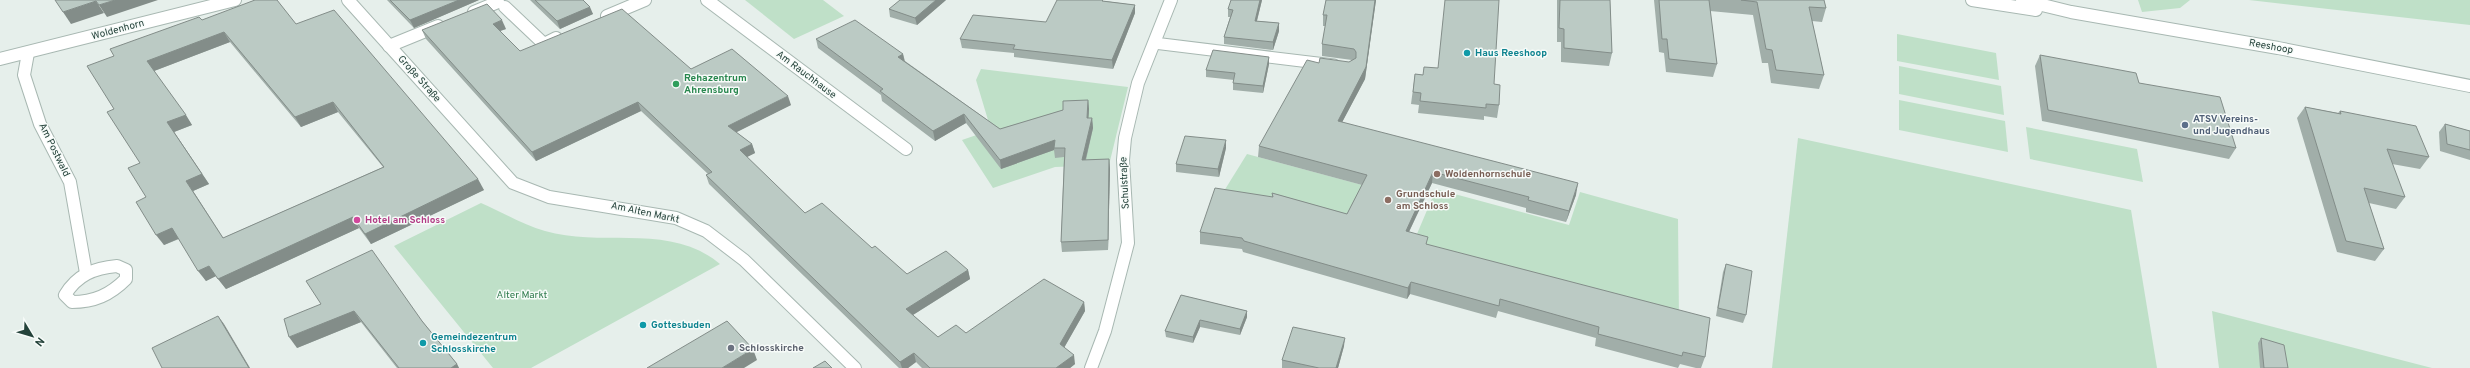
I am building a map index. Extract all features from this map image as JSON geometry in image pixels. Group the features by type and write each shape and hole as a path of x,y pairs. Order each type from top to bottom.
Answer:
{"street":[{"name":"Woldenhorn","path":"0,59 235,0"},
{"name":"Große Straße","path":"348,0 489,158"},
{"path":"594,22 645,0"},
{"name":"Am Rauchhause","path":"707,0 906,150"},
{"name":"Schulstraße","path":"1092,368 1105,331 1128,243 1123,160 1125,138 1138,83 1171,0"},
{"name":"Reeshoop","path":"1972,0 2042,11 2071,12"},
{"name":"Reeshoop","path":"2022,0 2071,12 2278,48 2470,86"},
{"path":"462,17 498,2 501,3 544,44 565,34"},
{"path":"389,46 447,22"},
{"name":"Am Postwald","path":"28,53 24,75 40,124 70,182 86,273"},
{"name":"Am Alten Markt","path":"489,158 513,183 524,190 546,196 675,218 715,235 741,256 855,368"}],"lane":[{"path":"1154,43 1341,65"}],"green space":[{"path":"745,0 823,0 844,16 794,39"},
{"path":"2138,0 2190,0 2180,8 2142,12"},
{"path":"2249,0 2470,0 2470,25"},
{"path":"1897,34 1996,53 1999,80 1897,61"},
{"path":"1899,66 2001,86 2004,115 1899,94"},
{"path":"981,69 1128,87 1109,165 1055,167 993,188 962,140 991,130 976,80"},
{"path":"1899,100 2005,121 2008,152 1899,130"},
{"path":"2026,127 2137,149 2143,182 2030,159"},
{"path":"1798,138 2131,210 2157,368 1772,368"},
{"path":"1247,154 1366,186 1346,225 1224,191"},
{"path":"1436,189 1569,225 1580,192 1678,219 1679,321 1414,241"},
{"name":"Alter Markt","path":"481,203 521,222 545,231 567,236 636,238 680,244 701,251 720,264 531,368 493,368 394,246"},
{"path":"2212,311 2432,368 2219,368"}],"building":[{"path":"55,0 115,0 99,5 96,1 63,12"},
{"path":"255,0 277,0 296,24 334,10 478,179 365,234 353,217 218,279 209,266 198,271 172,228 156,235 136,202 146,197 128,168 140,163 107,112 114,109 87,66 114,56 110,49 199,17 202,20","holes":["224,32 295,117 333,102 384,167 223,238 186,181 202,174 167,122 186,115 147,61"]},
{"path":"390,0 459,0 410,20"},
{"path":"535,0 583,0 590,7 557,21"},
{"path":"900,0 936,0 915,18 889,9"},
{"path":"1057,0 1103,0 1102,1 1135,5 1112,60 1013,49 1015,45 960,39 973,15 1046,22"},
{"path":"1231,0 1260,0 1255,21 1279,23 1273,42 1224,37 1233,10 1228,9"},
{"path":"1326,0 1375,0 1366,67 1338,121 1578,183 1569,211 1528,200 1529,197 1433,172 1406,231 1428,237 1426,244 1710,318 1705,357 1683,352 1682,356 1598,334 1599,327 1500,299 1499,306 1411,282 1408,288 1244,241 1242,238 1200,232 1215,188 1273,197 1272,193 1347,214 1367,175 1259,146 1307,60 1319,63 1320,58 1349,62 1356,58 1356,52 1354,49 1322,44 1327,15 1323,15"},
{"name":"Haus Reeshoop","path":"1445,0 1499,0 1494,84 1500,85 1499,105 1486,104 1486,108 1420,101 1421,93 1413,92 1415,74 1423,75 1424,67 1438,68"},
{"path":"1560,0 1610,0 1612,53 1564,48 1564,29 1559,28"},
{"path":"1659,0 1709,0 1717,64 1669,59 1667,39 1662,39"},
{"path":"1741,0 1824,0 1826,8 1809,7 1824,75 1776,70 1772,50 1766,49 1757,2"},
{"path":"487,4 502,20 493,24 520,51 622,9 691,69 732,49 788,96 728,126 752,144 740,150 805,213 822,203 872,248 875,246 907,274 946,251 968,270 906,309 938,337 956,325 966,333 1044,279 1084,302 1060,344 1074,355 1056,368 930,368 914,353 900,362 706,175 712,172 638,102 532,152 422,30"},
{"path":"855,20 903,54 898,57 1000,129 1063,110 1063,101 1088,100 1087,118 1092,118 1082,160 1109,159 1108,240 1061,242 1065,148 1054,148 1055,140 1000,160 964,114 933,131 880,91 883,89 816,39"},
{"path":"1213,50 1269,57 1263,86 1233,83 1235,73 1206,70"},
{"path":"2040,55 2136,73 2139,83 2220,97 2236,148 2048,110"},
{"path":"2305,107 2341,114 2340,111 2416,126 2429,157 2387,149 2405,197 2364,188 2384,249 2346,241"},
{"path":"2445,124 2470,131 2470,150 2447,144"},
{"path":"1185,136 1226,140 1218,169 1176,164"},
{"path":"372,250 422,321 457,364 451,368 399,368 354,311 289,337 284,319 321,304 306,281"},
{"path":"1726,264 1752,271 1746,315 1718,308"},
{"path":"1181,295 1247,311 1240,329 1200,320 1193,337 1165,331"},
{"path":"218,316 249,368 162,368 152,348"},
{"path":"727,321 753,349 722,368 647,368"},
{"path":"1293,327 1345,338 1336,368 1319,368 1282,360"},
{"path":"2261,338 2284,345 2288,368 2264,368"},
{"path":"825,361 832,368 813,368"}],"place":[{"name":"Haus Reeshoop","path":"1467,53"},
{"name":"Rehazentrum Ahrensburg","path":"676,84"},
{"name":"ATSV Vereins- und Jugendhaus","path":"2185,125"},
{"name":"Woldenhornschule","path":"1437,174"},
{"name":"Grundschule am Schloss","path":"1388,200"},
{"name":"Hotel am Schloss","path":"357,220"},
{"name":"Gottesbuden","path":"643,325"},
{"name":"Gemeindezentrum Schlosskirche","path":"423,343"},
{"name":"Schlosskirche","path":"731,348"}]}
